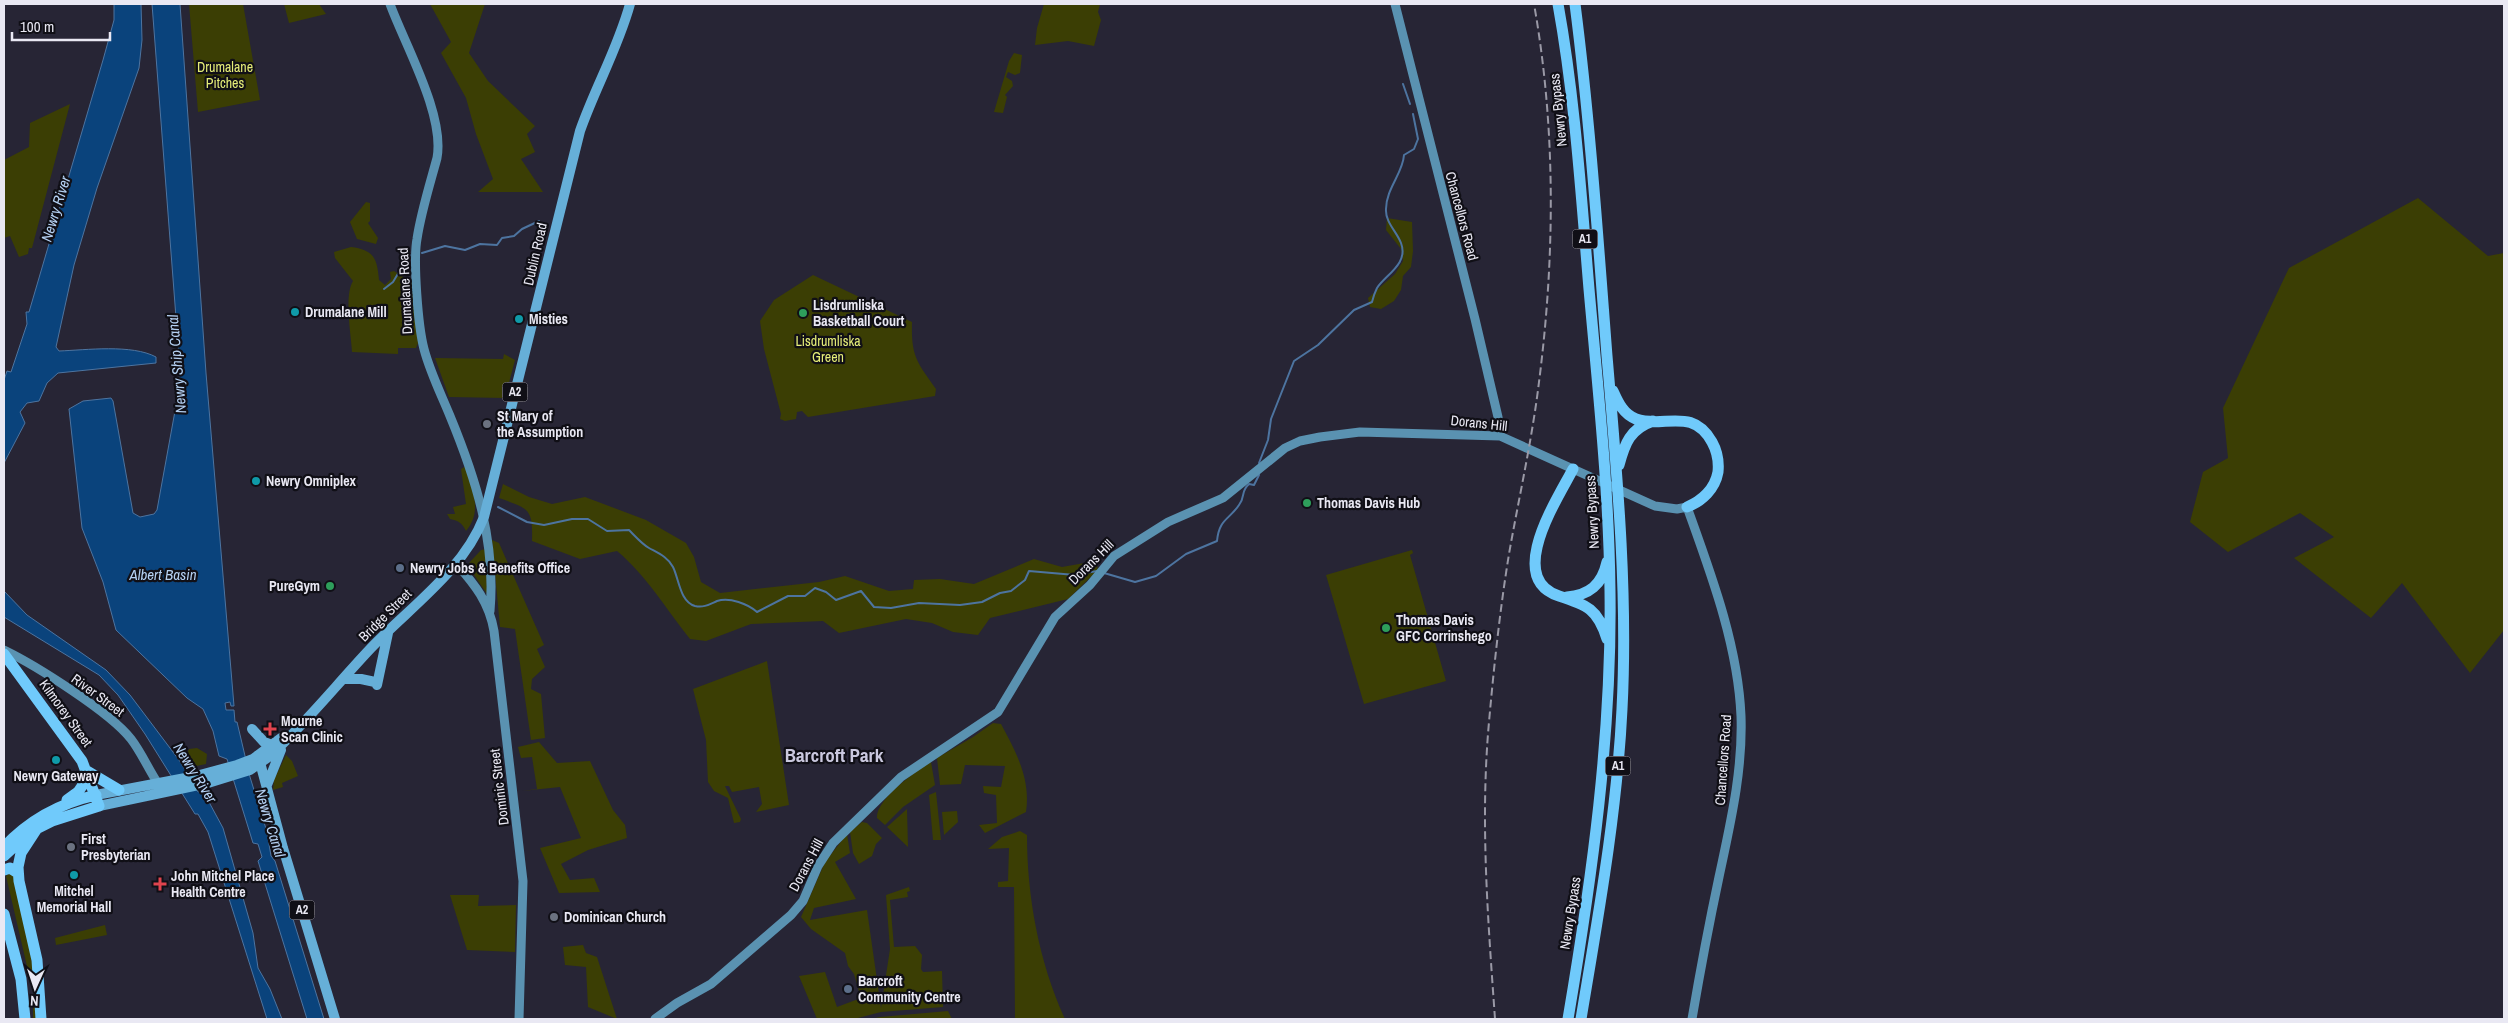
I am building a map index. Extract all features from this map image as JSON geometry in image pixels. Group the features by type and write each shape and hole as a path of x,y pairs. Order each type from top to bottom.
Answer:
{"highway":[{"name":"Newry Bypass","path":"1558,4 1575,125 1624,567 1622,710 1610,834 1581,1019"},
{"name":"Newry Bypass","path":"1568,1019 1598,826 1605,750 1610,648 1607,507 1613,475 1610,384 1589,131 1575,4"},
{"path":"1610,384 1619,404 1629,414 1643,421 1677,420 1697,426 1705,432 1714,446 1718,464 1715,482 1704,497 1687,508"},
{"path":"1613,475 1627,439 1638,428 1654,421"},
{"path":"1573,469 1537,545 1534,565 1538,580 1544,586 1592,610 1601,622 1610,648"},
{"path":"1566,597 1586,594 1594,588 1606,567 1609,548"},
{"name":"Kilmorey Street","path":"4,652 68,739 88,773 98,800"},
{"path":"5,851 26,826 58,808 78,792 88,773 119,790"},
{"path":"58,808 64,809 96,803 98,800"},
{"path":"5,851 22,837 98,800"},
{"path":"36,830 21,853 18,870 37,960 41,1019"},
{"path":"4,870 10,868 18,870"},
{"path":"4,914 21,979 25,1019"}],"main road":[{"name":"Dublin Road","path":"484,516 580,131 591,100 623,32 630,4"},
{"name":"Bridge Street","path":"254,762 297,728 456,563 479,530 484,516"},
{"path":"344,680 360,679 376,683 388,632"},
{"path":"252,729 264,742 276,746 267,785"},
{"name":"A2","path":"98,800 119,790 157,782 172,784 208,783 254,762"},
{"name":"A2","path":"254,762 267,785 269,800 335,1019"},
{"name":"A2","path":"254,762 262,790 269,800"},
{"name":"A2","path":"98,800 172,784"}],"street":[{"name":"Drumalane Road","path":"390,4 428,98 440,145 416,240 422,340 426,358 471,469 484,516 492,590 490,611"},
{"name":"Chancellors Road","path":"1395,4 1475,319 1498,417 1500,436"},
{"name":"Dorans Hill","path":"655,1019 677,1003 711,984 791,915 803,901 818,866 833,843 901,777 998,712 1023,674 1055,617 1098,577 1114,556 1168,522 1223,498 1285,448 1300,441 1341,433 1394,432 1500,436 1655,506 1672,509 1687,508"},
{"name":"Chancellors Road","path":"1687,508 1728,636 1735,665 1741,717 1738,775 1733,810 1692,1019"},
{"name":"Dominic Street","path":"456,563 490,611 523,881 519,1019"},
{"name":"River Street","path":"4,652 29,664 112,721 131,738 157,782"},
{"path":"5,851 16,859 18,870"}],"green space":[{"name":"Drumalane Pitches","path":"189,4 243,4 260,100 198,112"},
{"path":"284,4 319,4 326,14 289,23"},
{"path":"430,4 485,4 469,53 488,81 535,126 527,134 535,152 521,159 543,192 478,192 493,179 476,134 466,98 441,53 451,42"},
{"path":"1044,4 1100,4 1098,12 1101,20 1094,46 1068,41 1035,45 1037,28"},
{"path":"1014,53 1022,55 1020,73 1015,75 1008,72 1006,77 1012,81 1013,86 1005,95 1007,97 1003,113 994,112 1009,61"},
{"path":"70,104 32,248 29,248 28,254 19,257 10,236 4,238 4,160 29,147 30,123"},
{"path":"2418,198 2488,256 2504,253 2504,630 2470,673 2402,583 2371,618 2294,558 2334,537 2300,513 2228,552 2190,522 2203,472 2228,458 2223,408 2289,268"},
{"path":"366,202 370,203 370,221 368,223 378,238 376,244 357,239 350,222"},
{"path":"1387,218 1412,222 1413,251 1411,267 1403,276 1401,290 1394,301 1381,309 1370,307 1368,298 1395,274 1403,261 1401,249 1386,230"},
{"path":"351,247 365,250 373,256 379,280 385,285 391,279 390,272 394,271 414,284 418,343 416,348 398,348 398,354 352,352 348,305 350,287 353,281 335,258 334,252"},
{"name":"Lisdrumliska Green","path":"813,275 912,322 916,358 936,389 935,396 808,417 802,411 797,412 796,419 785,421 780,419 781,414 764,349 760,321 774,300"},
{"path":"504,354 515,360 505,398 449,397 435,358 503,359"},
{"path":"466,466 475,500 475,508 474,516 466,531 462,524 450,519 447,514 455,514 453,507 466,504 461,469"},
{"path":"503,484 529,497 552,504 585,497 646,520 686,543 694,557 701,582 720,593 819,582 845,576 889,591 913,589 914,580 940,579 974,584 1034,559 1062,567 1096,561 1098,570 1068,599 990,618 978,635 953,632 932,623 906,619 839,633 823,621 751,624 706,641 690,639 647,581 617,551 580,559 532,541 530,516 527,511 499,498"},
{"path":"492,540 499,543 544,645 537,649 545,667 532,679 531,689 541,694 545,738 531,740 515,629 500,627"},
{"path":"486,549 487,594 470,569 469,563 481,550"},
{"name":"Thomas Davis GFC Corrinshego","path":"1412,550 1413,553 1410,555 1446,681 1364,704 1326,575"},
{"path":"767,661 789,805 756,812 762,804 759,787 732,792 729,786 725,786 741,819 740,822 734,823 728,798 714,791 708,782 706,740 693,689"},
{"path":"993,723 1001,724 1017,755 1024,777 1027,800 1026,812 985,833 979,825 997,823 996,795 984,793 983,786 1001,787 1005,766 965,765 961,784 940,785 937,758"},
{"path":"539,742 557,763 590,761 613,810 625,825 627,838 588,850 561,864 570,880 594,878 600,892 559,893 540,848 581,838 560,787 522,791 537,789 532,757 521,758 518,747"},
{"path":"197,748 207,754 206,764 187,768 181,759 185,758 189,749"},
{"path":"286,755 292,761 298,776 282,783 283,787 273,790 274,780"},
{"path":"931,762 935,785 903,807 885,825 877,818 878,811 883,802 898,786"},
{"path":"936,792 941,840 933,840 929,795"},
{"path":"907,809 908,847 887,827"},
{"path":"957,811 958,822 944,835 942,812"},
{"path":"862,822 867,823 882,838 876,844 872,856 859,864 853,853 850,832"},
{"path":"1020,831 1027,835 1029,882 1036,929 1048,975 1065,1019 1015,1019 1014,887 998,887 998,882 1008,881 1009,848 988,849 1002,837"},
{"path":"847,834 850,853 835,862 856,899 814,908 810,920 867,910 881,1008 890,949 886,895 909,887 908,897 890,900 894,947 915,946 922,955 921,969 923,972 942,971 943,1007 881,1012 854,1019 817,1019 799,976 825,972 837,1007 861,998 854,974 848,966 845,953 811,929 801,917 825,862"},
{"path":"10,873 15,876 29,947 35,983 37,1019 33,1019 33,992 6,876"},
{"path":"450,895 479,895 478,906 516,905 515,952 467,950"},
{"path":"105,925 107,935 56,945 55,938"},
{"path":"583,945 586,953 597,957 617,1019 588,1007 586,967 565,965 563,947"},
{"path":"948,1011 952,1019 870,1019 880,1017"}],"water":[{"name":"Newry River","path":"114,4 141,4 142,40 139,68 97,188 74,265 56,347 59,351 135,350 156,357 156,363 58,373 47,383 39,401 27,403 20,412 25,423 4,463 4,380 7,371 11,372 27,324 26,312 29,312 114,20"},
{"name":"Albert Basin","path":"152,4 180,4 206,373 234,706 231,706 230,702 225,703 226,710 234,710 235,722 237,722 250,777 267,832 271,856 275,861 324,1019 307,1019 258,861 262,857 258,844 253,843 227,759 219,756 213,731 203,709 187,698 116,630 103,582 82,528 69,409 83,401 111,398 113,401 133,513 140,517 154,514 157,510 175,411 180,370"},
{"path":"4,591 27,615 106,670 130,695 179,760 198,792 203,791 223,828 253,933 258,968 270,989 282,1019 267,1019 208,832 198,814 195,814 118,695 99,675 4,617"}],"waterway":[{"path":"1403,84 1410,104"},
{"path":"1259,463 1268,440 1271,419 1294,361 1318,345 1354,310 1372,302 1377,288 1402,257 1401,243 1389,223 1386,209 1389,195 1401,168 1404,155 1414,149 1418,139 1413,114"},
{"path":"422,253 445,246 465,250 480,244 497,245 502,238 514,236 522,229 539,221"},
{"path":"403,262 410,255"},
{"path":"384,289 393,282 399,272"},
{"path":"1104,573 1135,582 1156,576 1186,554 1217,541 1222,524 1241,502 1246,487 1249,484 1254,485 1259,475"},
{"path":"498,507 527,522 544,525 572,519 588,519 607,531 629,530 649,548 668,561 673,567 683,595 690,604 695,606 727,600 744,604 757,612 788,596 805,596 815,588 826,592 836,600 861,591 874,607 891,608 919,603 960,605 982,602 1000,593 1011,591 1025,580 1029,571 1075,575 1097,571"}],"railway":[{"path":"1495,1019 1485,833 1486,759 1506,575 1539,382 1548,288 1550,240 1551,193 1546,98 1534,4"}],"place":[{"name":"Drumalane Mill","path":"295,312"},
{"name":"Lisdrumliska Basketball Court","path":"803,313"},
{"name":"Misties","path":"519,319"},
{"name":"St Mary of the Assumption","path":"487,424"},
{"name":"Newry Omniplex","path":"256,481"},
{"name":"Thomas Davis Hub","path":"1307,503"},
{"name":"Newry Jobs & Benefits Office","path":"400,568"},
{"name":"PureGym","path":"330,586"},
{"name":"Thomas Davis GFC Corrinshego","path":"1386,628"},
{"name":"Mourne Scan Clinic","path":"270,729"},
{"name":"Newry Gateway","path":"56,760"},
{"name":"First Presbyterian","path":"71,847"},
{"name":"Mitchel Memorial Hall","path":"74,875"},
{"name":"John Mitchel Place Health Centre","path":"160,884"},
{"name":"Dominican Church","path":"554,917"},
{"name":"Barcroft Community Centre","path":"848,989"}],"district":[{"name":"Barcroft Park","path":"834,755"}],"water label":[{"name":"Newry Ship Canal","path":"177,364"},
{"name":"Newry Canal","path":"270,823"}]}
